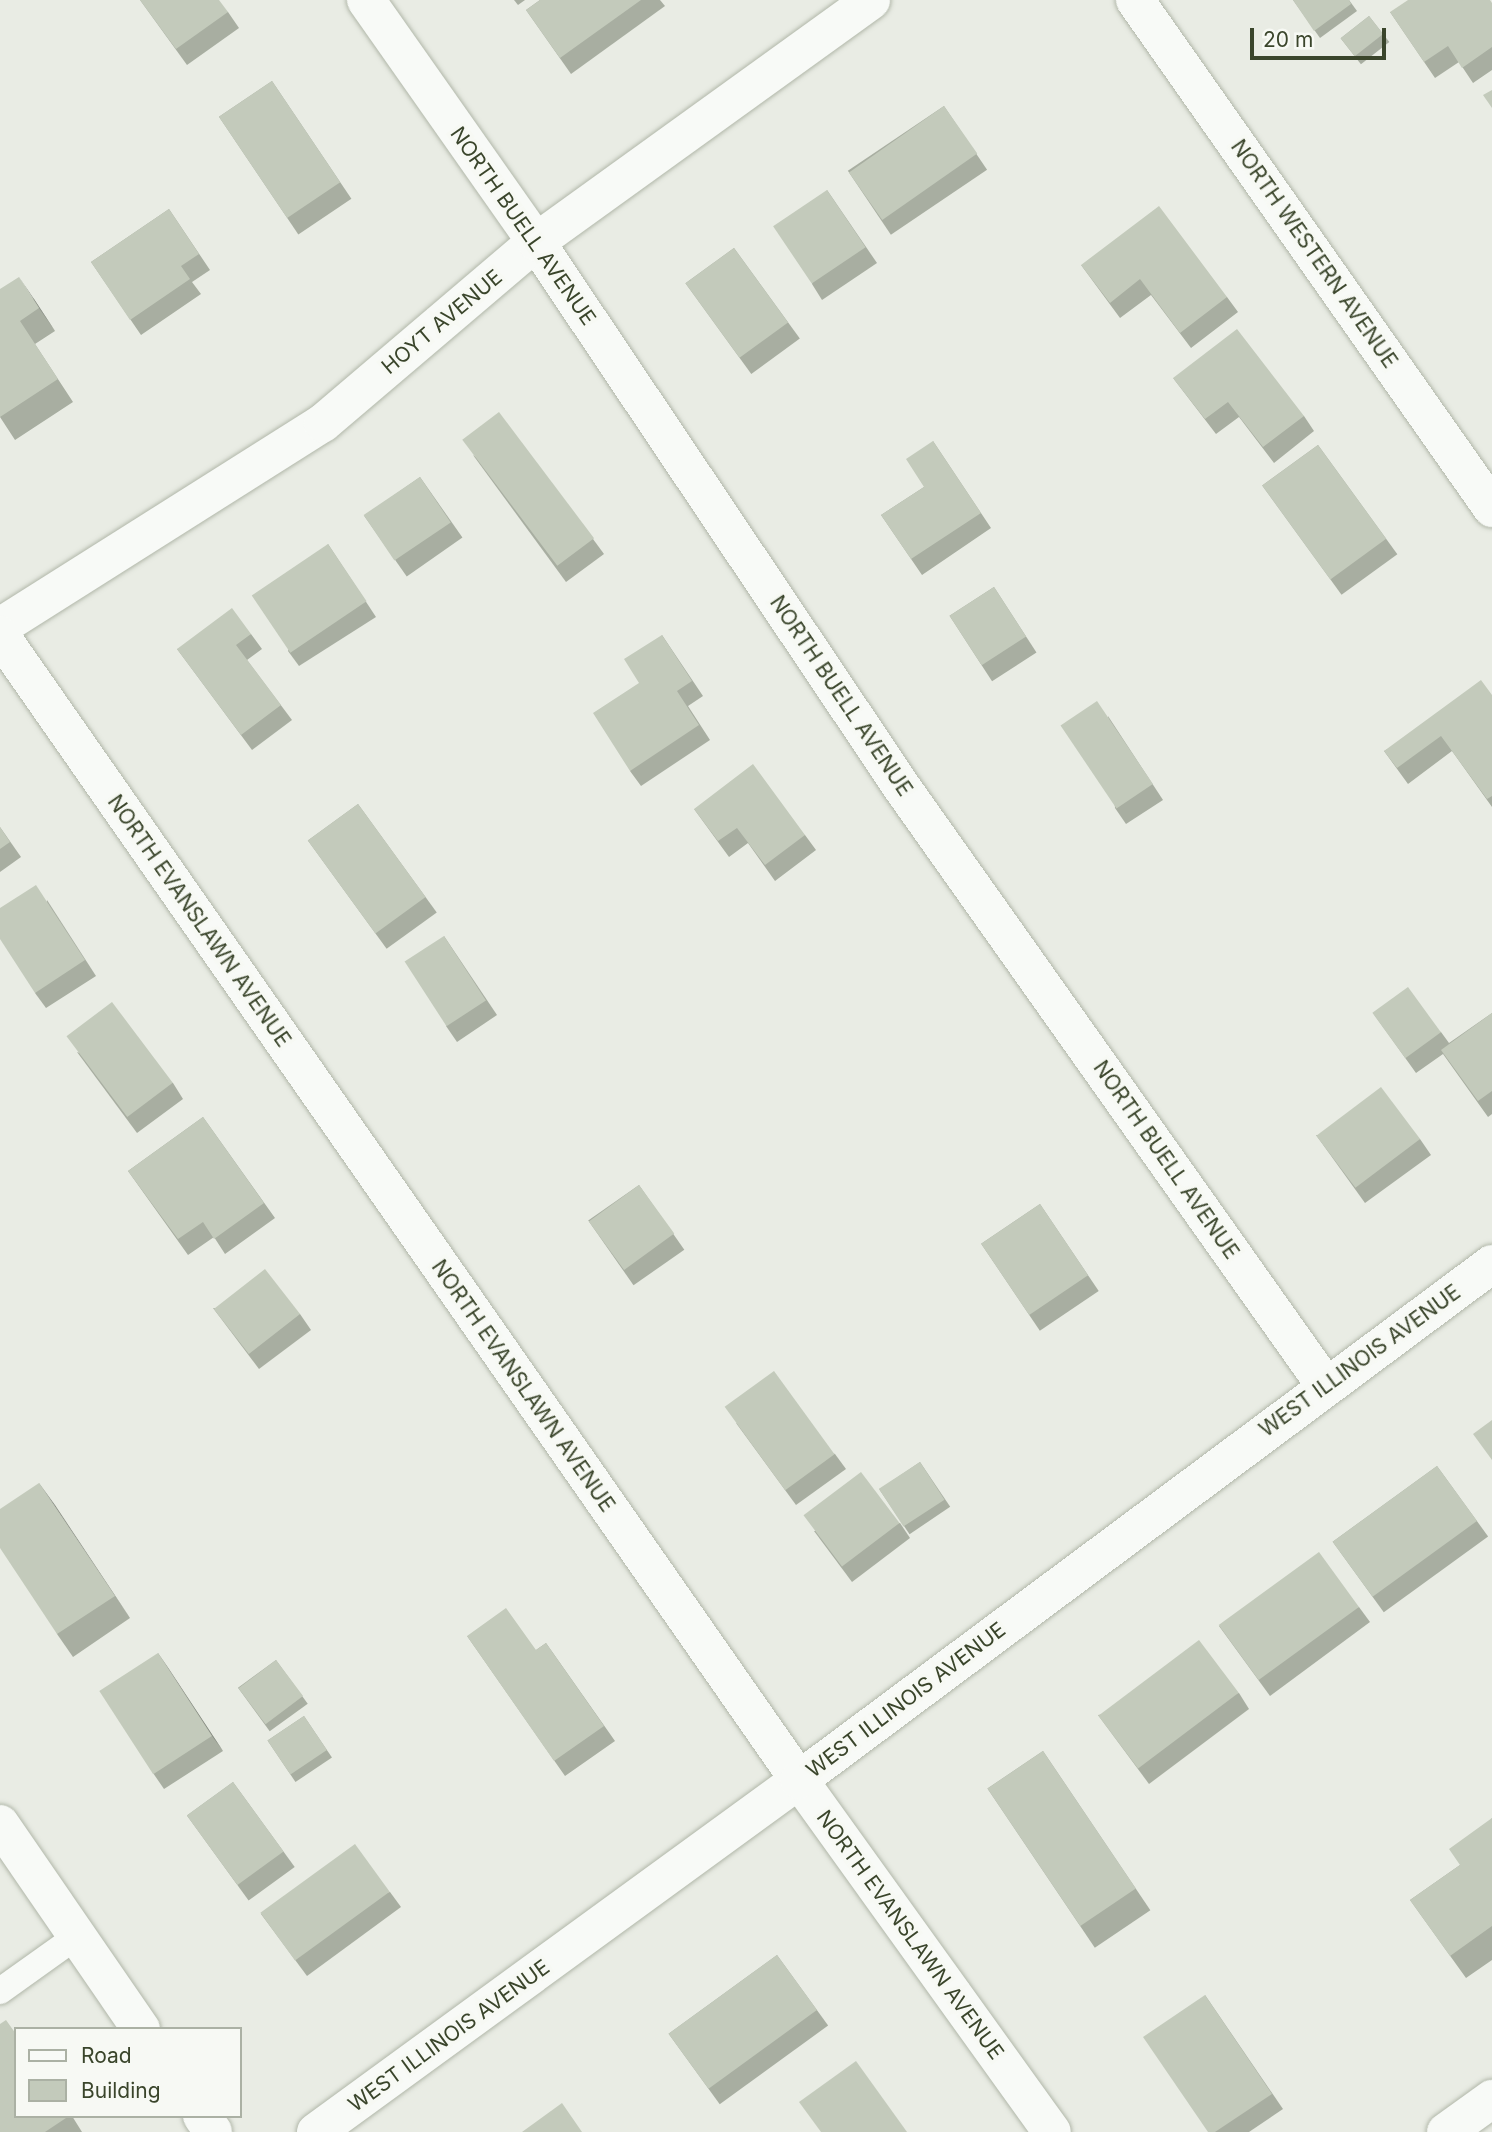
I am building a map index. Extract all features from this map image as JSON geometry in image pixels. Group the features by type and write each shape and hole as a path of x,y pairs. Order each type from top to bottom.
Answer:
{"street":[{"name":"NORTH BUELL AVENUE","path":"366,0 536,242 903,789 1325,1385"},
{"name":"HOYT AVENUE","path":"0,627 323,423 536,242 871,0"},
{"name":"NORTH WESTERN AVENUE","path":"1135,0 1492,508"},
{"name":"NORTH EVANSLAWN AVENUE","path":"0,635 799,1780 1052,2132"},
{"name":"WEST ILLINOIS AVENUE","path":"316,2132 799,1780 1325,1385 1492,1264"},
{"path":"0,1824 140,2027"},
{"path":"1447,2132 1492,2099"}],"lane":[{"path":"0,1991 77,1937"}],"building":[{"path":"140,0 219,0 228,12 176,49"},
{"path":"540,0 641,0 560,58 526,10"},
{"path":"1293,0 1349,0 1351,4 1314,31"},
{"path":"1408,0 1490,0 1492,47 1462,68 1448,46 1424,62 1390,12"},
{"path":"1369,16 1383,34 1355,56 1341,38"},
{"path":"272,81 340,182 287,218 219,117"},
{"path":"1492,90 1492,108 1483,95"},
{"path":"944,106 977,154 882,220 849,173"},
{"path":"827,190 866,247 812,284 773,226"},
{"path":"1159,206 1227,297 1180,333 1140,279 1110,303 1081,265"},
{"path":"169,209 199,254 181,266 190,279 130,320 91,262"},
{"path":"734,248 788,322 740,358 685,283"},
{"path":"19,277 39,308 20,321 58,379 0,417 0,289"},
{"path":"1237,329 1304,416 1263,447 1228,402 1205,419 1173,378"},
{"path":"499,412 594,538 557,566 462,440"},
{"path":"933,441 981,513 911,559 881,515 924,487 906,459"},
{"path":"1318,445 1386,539 1330,579 1262,486"},
{"path":"420,477 451,523 394,561 364,515"},
{"path":"328,544 367,601 290,653 252,595"},
{"path":"994,587 1026,636 982,665 950,616"},
{"path":"232,608 251,634 236,645 281,705 241,735 177,649"},
{"path":"662,635 692,681 677,691 699,725 630,771 593,713 639,683 624,659"},
{"path":"1481,680 1492,695 1492,796 1487,799 1441,736 1397,768 1384,751"},
{"path":"1097,701 1153,784 1116,809 1061,726"},
{"path":"753,764 805,835 765,865 737,828 718,841 694,809"},
{"path":"358,804 426,897 375,933 308,840"},
{"path":"0,827 10,842 0,849"},
{"path":"36,885 85,960 35,993 0,939 0,908"},
{"path":"444,936 486,1001 447,1026 405,962"},
{"path":"1408,987 1441,1032 1405,1058 1372,1013"},
{"path":"112,1002 173,1083 127,1117 66,1036"},
{"path":"1492,1013 1492,1091 1478,1101 1441,1050"},
{"path":"1381,1087 1420,1139 1355,1188 1316,1136"},
{"path":"203,1117 264,1203 214,1239 203,1222 178,1239 128,1171"},
{"path":"639,1185 674,1234 624,1270 589,1221"},
{"path":"1040,1204 1088,1275 1029,1315 981,1244"},
{"path":"265,1269 300,1314 249,1354 214,1309"},
{"path":"774,1371 835,1454 785,1490 725,1407"},
{"path":"1492,1420 1492,1460 1473,1434"},
{"path":"920,1462 945,1500 903,1526 879,1489"},
{"path":"1437,1466 1477,1521 1373,1597 1333,1542"},
{"path":"861,1472 900,1523 842,1566 803,1515"},
{"path":"39,1483 115,1596 57,1634 0,1548 0,1509"},
{"path":"1319,1552 1359,1607 1259,1680 1219,1625"},
{"path":"506,1608 536,1650 546,1643 604,1726 554,1761 467,1636"},
{"path":"1199,1640 1239,1693 1138,1769 1098,1716"},
{"path":"158,1653 212,1736 153,1774 99,1691"},
{"path":"276,1660 303,1696 266,1724 238,1688"},
{"path":"304,1716 327,1750 290,1775 268,1741"},
{"path":"1043,1751 1136,1889 1080,1926 987,1788"},
{"path":"233,1782 284,1852 237,1885 187,1816"},
{"path":"1492,1818 1492,1926 1450,1956 1410,1900 1460,1865 1449,1849"},
{"path":"355,1844 390,1892 295,1961 260,1913"},
{"path":"777,1955 817,2010 709,2089 669,2034"},
{"path":"1205,1995 1272,2094 1215,2132 1208,2132 1143,2037"},
{"path":"6,2020 14,2031 14,2118 66,2118 45,2132 0,2132 0,2024"},
{"path":"856,2061 907,2132 821,2132 799,2102"},
{"path":"562,2103 582,2132 522,2132"}]}
